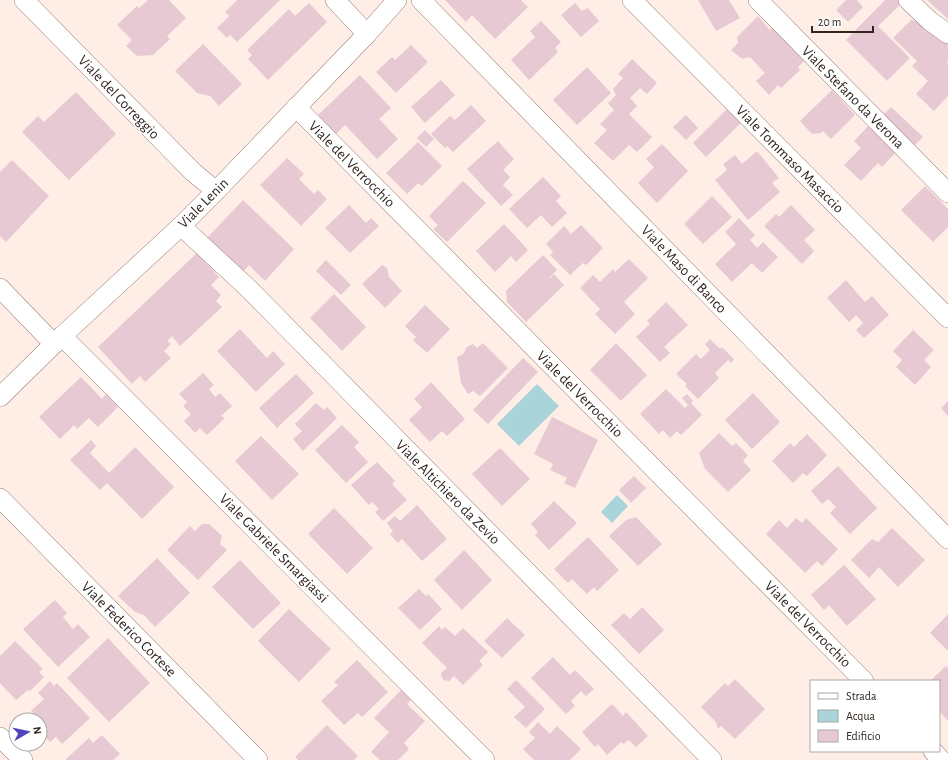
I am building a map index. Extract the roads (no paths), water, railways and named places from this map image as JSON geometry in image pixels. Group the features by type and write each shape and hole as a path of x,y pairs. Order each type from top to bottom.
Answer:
{"street":[{"name":"Viale del Correggio","path":"24,0 193,172 216,191"},
{"path":"335,0 367,34"},
{"name":"Viale Lenin","path":"0,397 58,340 181,226 216,191 367,34 397,0"},
{"name":"Viale Maso di Banco","path":"421,0 948,539"},
{"name":"Viale Tommaso Masaccio","path":"632,0 948,318"},
{"name":"Viale Stefano da Verona","path":"758,0 948,193"},
{"path":"908,0 930,21 948,34"},
{"name":"Viale del Verrocchio","path":"296,107 863,680"},
{"name":"Viale Altichiero da Zevio","path":"181,226 249,289 712,760"},
{"name":"Viale Gabriele Smargiassi","path":"0,288 58,340 485,760"},
{"name":"Viale Federico Cortese","path":"0,498 258,760"},
{"path":"0,737 23,760"},
{"path":"934,752 941,760"}],"water":[{"path":"537,384 559,406 519,446 497,424"},
{"path":"617,495 628,506 612,523 601,512"}]}
